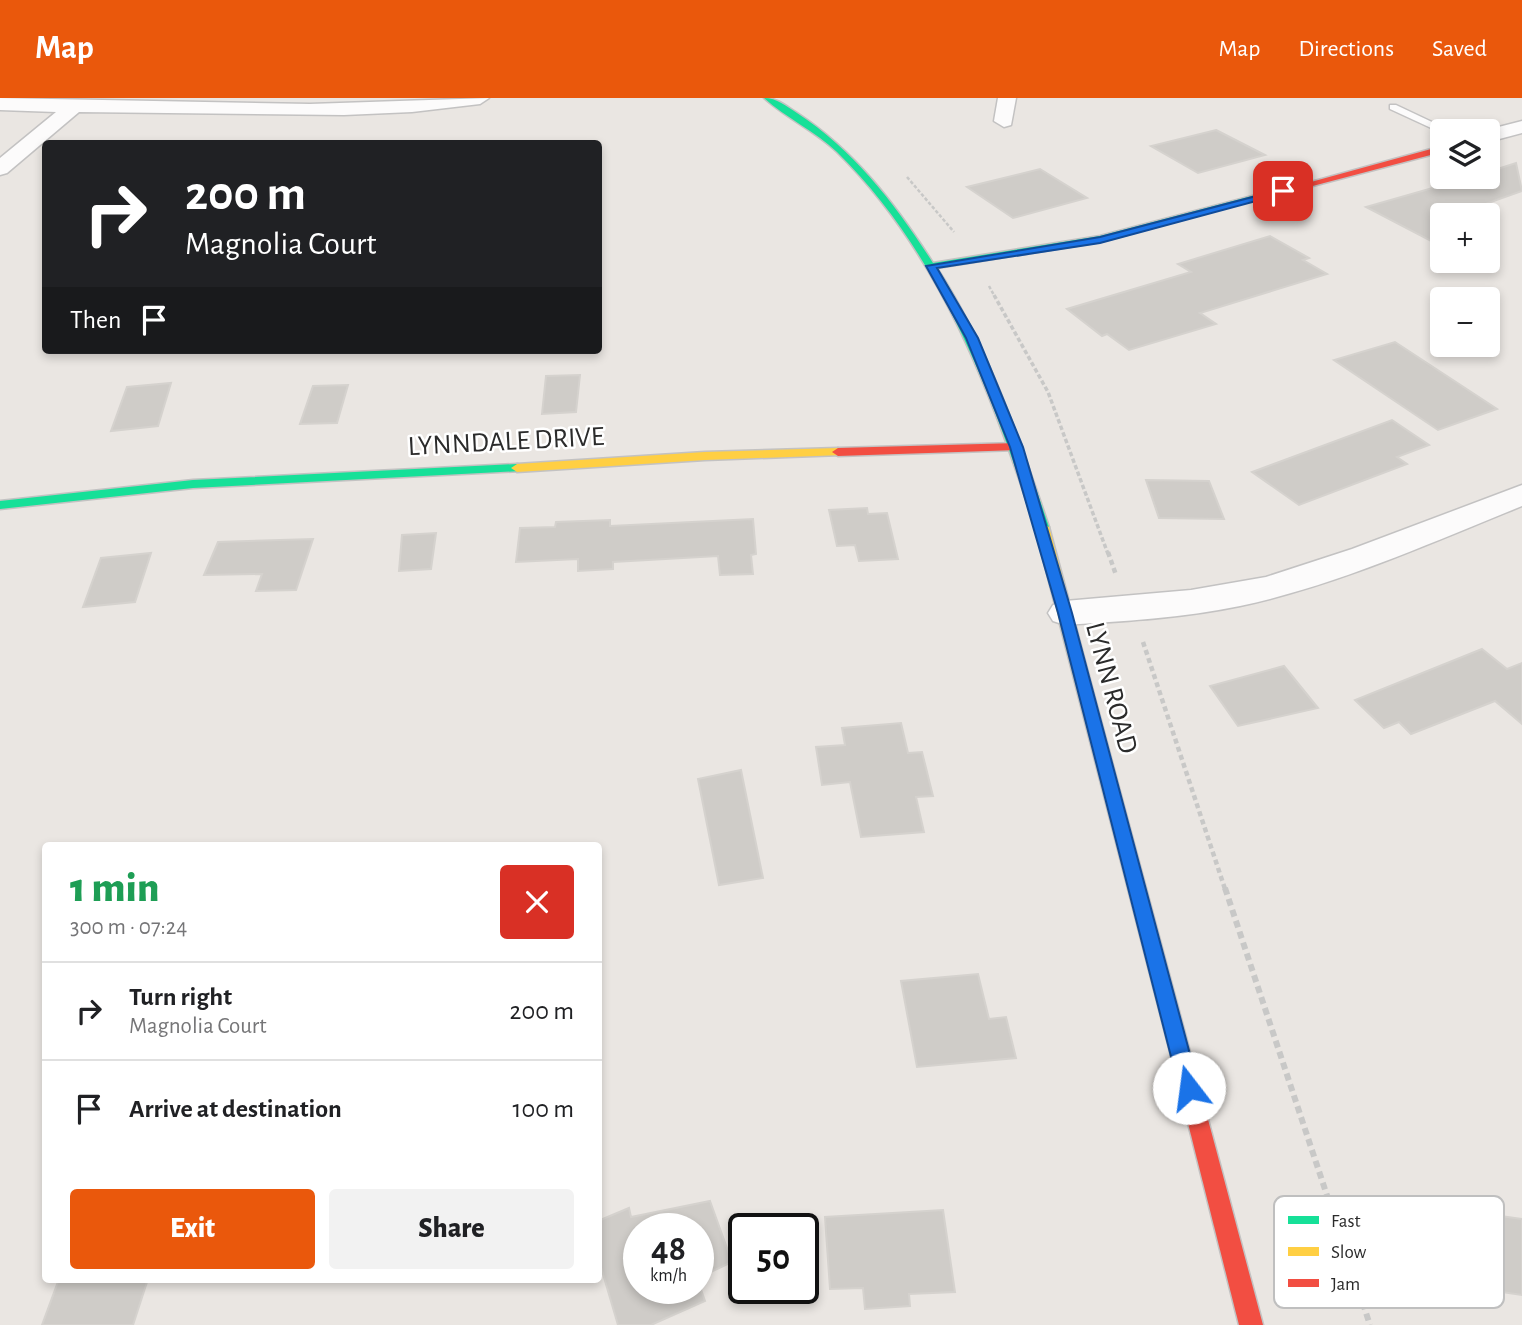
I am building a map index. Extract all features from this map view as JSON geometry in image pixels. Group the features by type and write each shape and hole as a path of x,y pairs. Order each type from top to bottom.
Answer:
{"street":[{"path":"0,104 72,108 360,110 413,107 480,98"},
{"name":"LYNN ROAD","path":"768,98 846,157 884,200 931,266 972,338 1017,447 1065,613 1251,1325"},
{"path":"1004,121 1007,98"},
{"path":"0,169 72,108"},
{"path":"1500,133 1522,127"},
{"path":"931,266 1100,240 1430,152"},
{"name":"LYNNDALE DRIVE","path":"0,505 192,484 425,474 705,456 1017,447"},
{"path":"1065,613 1129,609 1265,588 1359,559 1522,495"}],"lane":[{"path":"1393,107 1430,124"}],"path":[{"path":"986,280 1048,392 1116,576"},
{"path":"1143,642 1327,1196"},
{"path":"1364,1308 1370,1325"}],"building":[{"path":"1216,130 1265,155 1198,173 1151,146"},
{"path":"1516,163 1522,191 1488,203 1430,203 1430,240 1366,207 1430,189 1500,189 1500,168"},
{"path":"1040,169 1087,198 1013,218 967,187"},
{"path":"1270,236 1309,258 1303,260 1327,274 1200,313 1216,324 1129,350 1107,334 1102,336 1067,309 1191,272 1178,264"},
{"path":"1395,342 1497,409 1438,430 1334,360"},
{"path":"580,375 576,412 542,414 546,376"},
{"path":"171,383 158,426 111,431 127,387"},
{"path":"348,385 337,423 300,424 313,386"},
{"path":"1392,420 1429,445 1397,457 1407,464 1299,505 1252,472"},
{"path":"1146,480 1209,481 1224,519 1159,518"},
{"path":"867,508 868,514 887,513 898,559 859,561 855,545 837,546 829,510"},
{"path":"753,519 756,554 751,555 753,574 720,575 718,556 613,562 613,569 578,571 578,559 516,562 520,528 555,527 556,522 610,520 610,526"},
{"path":"436,533 431,569 399,571 402,535"},
{"path":"313,539 296,590 256,591 262,574 204,575 218,542"},
{"path":"151,553 135,602 83,607 101,558"},
{"path":"1482,649 1507,669 1522,663 1522,724 1495,701 1411,734 1399,722 1384,728 1355,700"},
{"path":"1284,666 1318,708 1238,726 1210,686"},
{"path":"901,723 908,753 922,752 933,796 916,797 924,832 861,837 850,782 822,785 816,747 845,745 842,728"},
{"path":"741,770 763,878 719,885 698,779"},
{"path":"978,974 989,1019 1006,1017 1016,1058 917,1067 901,981"},
{"path":"710,1201 728,1251 728,1264 714,1270 714,1213 651,1213"},
{"path":"629,1208 630,1213 623,1213 623,1304 698,1304 651,1325 618,1325 602,1271 602,1219"},
{"path":"943,1210 955,1292 909,1294 910,1306 865,1309 863,1288 830,1289 825,1217"},
{"path":"1504,1216 1522,1219 1522,1295 1504,1292"},
{"path":"58,1283 147,1283 133,1325 42,1325"}],"traffic: fast":[{"path":"768,98 833,143 877,190 910,233 964,326 987,376 1042,527"},
{"path":"931,266 1100,239 1305,185"},
{"path":"0,505 193,484 517,468"}],"traffic: slow":[{"path":"517,468 705,456 838,452"},
{"path":"1042,527 1181,1056"}],"traffic: jam":[{"path":"1305,185 1430,152"},
{"path":"838,452 1017,447"},
{"path":"1181,1056 1251,1325"}],"route":[{"path":"1189,1088 1065,613 1017,447 972,338 931,266 1100,240 1283,191"}]}
